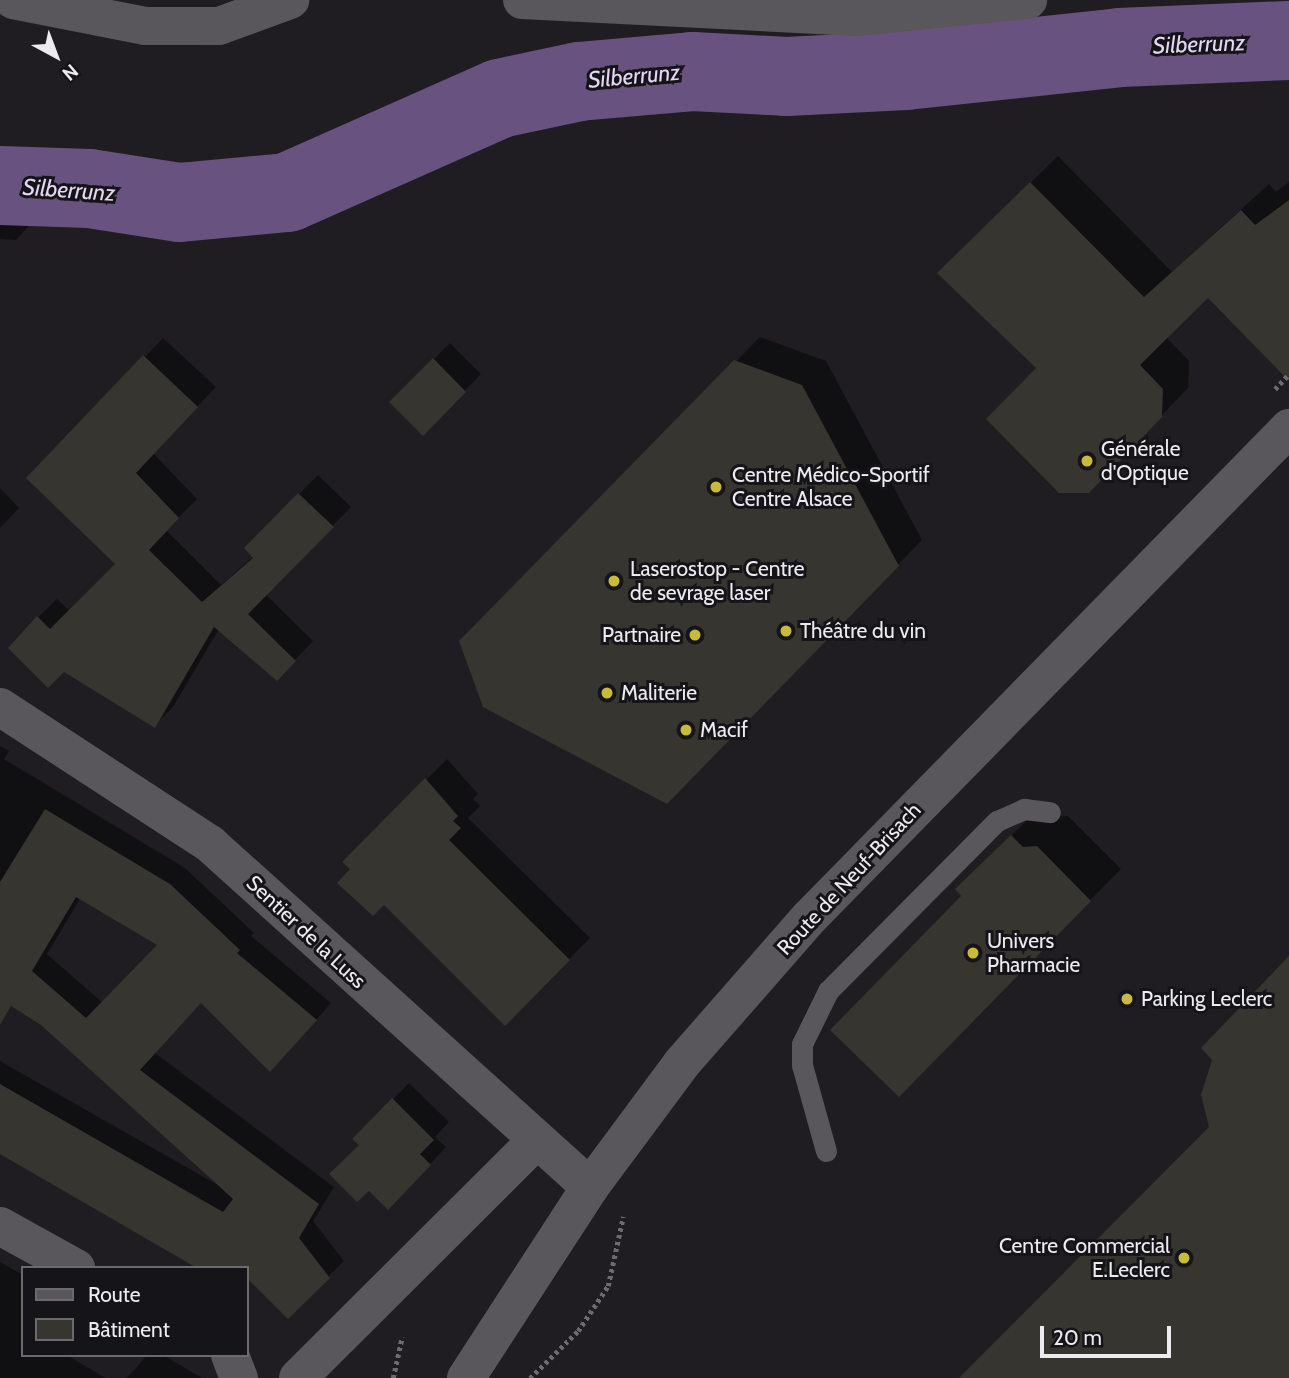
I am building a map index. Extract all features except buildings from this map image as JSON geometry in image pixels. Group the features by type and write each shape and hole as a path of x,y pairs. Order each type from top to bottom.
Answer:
{"street":[{"path":"13,0 145,26 219,26 290,0"},
{"path":"522,0 857,17 1028,0"},
{"name":"Route de Neuf-Brisach","path":"466,1378 590,1187 682,1063 810,917 1289,428"},
{"name":"Sentier de la Luss","path":"0,707 210,844 590,1187"},
{"path":"298,1378 537,1140"},
{"path":"0,1226 72,1266"},
{"path":"231,1357 239,1378"}],"lane":[{"path":"827,1151 807,1094 802,1044 828,991 997,821 1024,809 1050,812"}],"waterway":[{"name":"Silberrunz","path":"0,185 89,188 179,202 287,192 499,98 578,81 692,71 786,76 905,70 1119,47 1289,40"}],"place":[{"name":"Générale d'Optique","path":"1087,461"},
{"name":"Centre Médico-Sportif Centre Alsace","path":"716,487"},
{"name":"Laserostop - Centre de sevrage laser","path":"614,581"},
{"name":"Théâtre du vin","path":"786,631"},
{"name":"Partnaire","path":"695,635"},
{"name":"Maliterie","path":"607,693"},
{"name":"Macif","path":"686,730"},
{"name":"Univers Pharmacie","path":"973,953"},
{"name":"Parking Leclerc","path":"1127,999"},
{"name":"Centre Commercial E.Leclerc","path":"1184,1258"}]}
